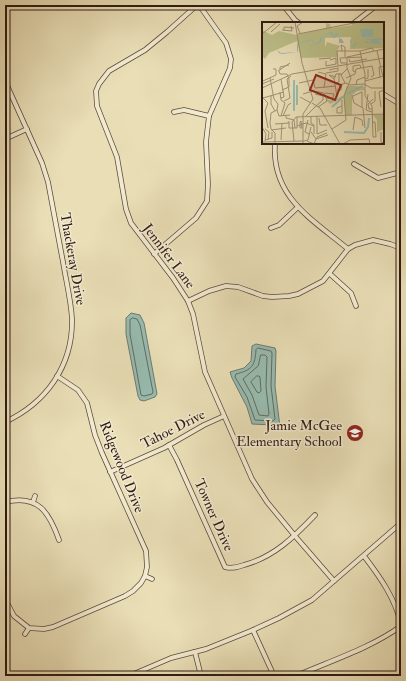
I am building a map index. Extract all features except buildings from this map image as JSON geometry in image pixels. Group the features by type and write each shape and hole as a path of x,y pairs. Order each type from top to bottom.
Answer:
{"street":[{"path":"154,254 196,218 207,201 208,184 206,142 209,116 230,68 231,59 226,43 198,5"},
{"name":"Jennifer Lane","path":"198,5 145,50 109,71 103,77 96,91 96,106 116,157 128,216 136,231 173,278 188,301 193,314 202,363 252,479 266,502 334,581"},
{"path":"283,5 298,22"},
{"path":"355,22 377,5"},
{"name":"Thackeray Drive","path":"5,81 42,164 48,182 72,318 68,352 58,376 47,391 23,413 5,422"},
{"path":"384,95 401,106"},
{"path":"174,112 184,110 209,116"},
{"path":"5,139 27,129"},
{"path":"275,144 277,170 287,194 298,207 348,249"},
{"path":"354,164 378,178 401,172"},
{"path":"271,228 279,225 298,207"},
{"path":"188,301 209,291 226,286 238,288 263,296 290,296 311,289 323,281 330,274 348,249 363,242 373,240 401,248"},
{"path":"330,274 351,293 356,306"},
{"name":"Ridgewood Drive","path":"58,376 78,390 86,403 95,435 146,551 148,563 145,576"},
{"name":"Tahoe Drive","path":"110,472 169,445 204,425 224,416"},
{"name":"Towner Drive","path":"169,445 226,567 236,568 260,560 272,554 295,536"},
{"path":"33,502 35,496"},
{"path":"5,502 15,500 33,502 41,507 48,514 59,540"},
{"path":"295,536 315,515"},
{"path":"129,676 171,658 206,649 253,630 296,610 312,600 401,523"},
{"path":"296,676 372,643 392,632 401,625 399,614 391,595 380,577 364,556"},
{"path":"5,599 14,616 28,628 44,629 53,627 125,596 137,588 145,576 152,579"},
{"path":"25,634 28,628"},
{"path":"253,630 274,676"},
{"path":"195,652 201,676"}],"water":[{"path":"131,313 140,315 144,323 157,394 155,397 144,401 140,400 138,396 126,334 126,318"},
{"path":"256,344 275,348 276,351 275,386 280,427 278,430 273,425 252,424 247,407 230,372 244,368 251,361 252,346"}],"place":[{"name":"Jamie McGee Elementary School","path":"355,433"}]}
